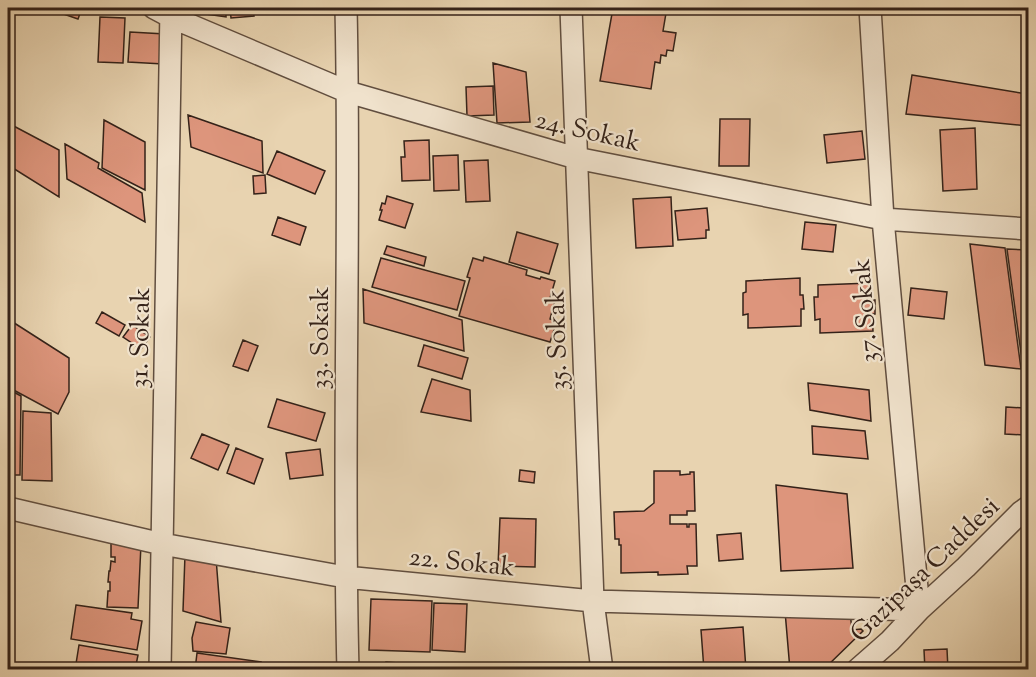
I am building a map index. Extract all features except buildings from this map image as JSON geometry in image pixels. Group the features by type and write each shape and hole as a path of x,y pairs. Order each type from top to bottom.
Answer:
{"street":[{"name":"33. Sokak","path":"346,8 348,92 345,577 348,669"},
{"name":"35. Sokak","path":"571,8 592,602 602,669"},
{"name":"37. Sokak","path":"870,8 883,219 919,610"},
{"name":"24. Sokak","path":"165,11 348,92 576,158 883,219 1029,229"},
{"name":"31. Sokak","path":"160,669 165,11"},
{"name":"Gazipaşa Caddesi","path":"857,669 890,641 919,610 1021,512 1029,507"},
{"name":"22. Sokak","path":"8,508 162,544 345,577 592,602 919,610"}]}
